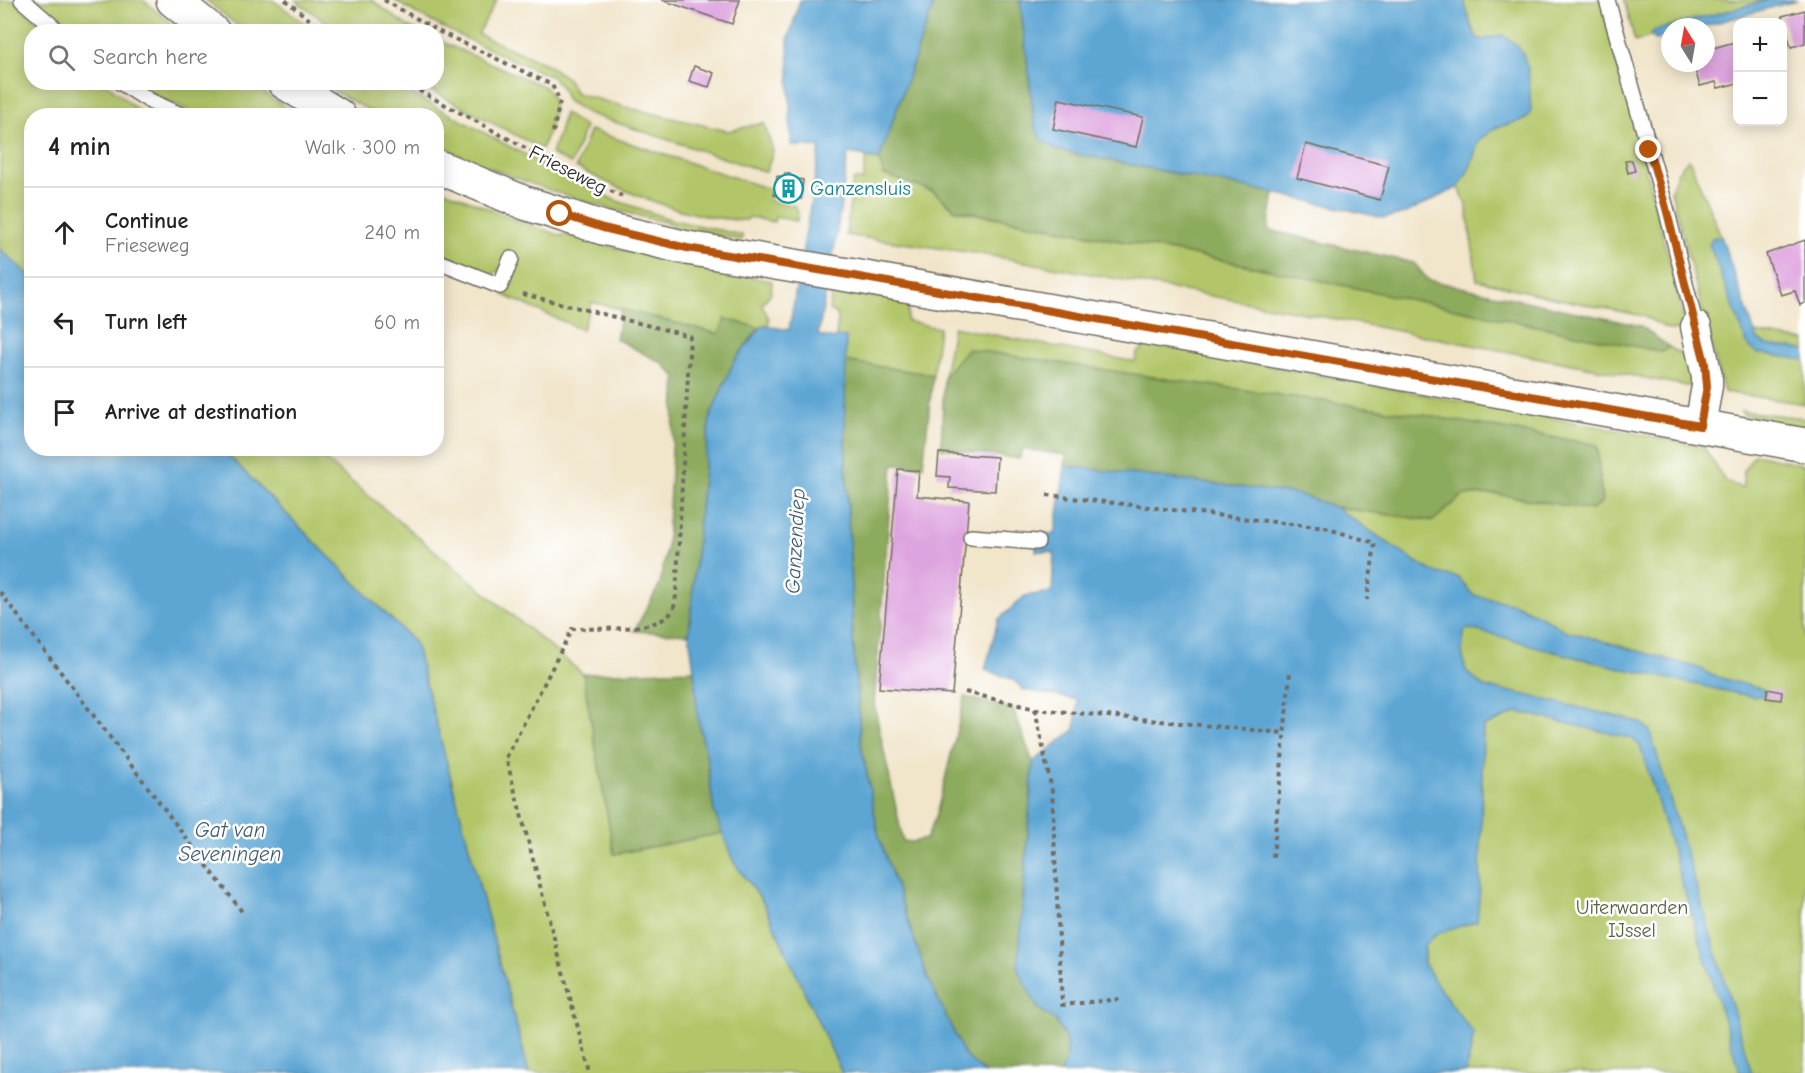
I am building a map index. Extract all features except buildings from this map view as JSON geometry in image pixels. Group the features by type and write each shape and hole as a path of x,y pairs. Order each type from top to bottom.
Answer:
{"main road":[{"path":"173,0 203,24"},
{"path":"298,90 326,108"},
{"name":"Frieseweg","path":"444,169 525,203 603,228 687,248 1805,445"}],"street":[{"path":"1696,327 1707,376 1700,426"}],"lane":[{"path":"22,0 50,24"},
{"path":"1607,0 1666,208 1696,327"},
{"path":"133,90 165,108"},
{"path":"444,264 500,286 511,259"},
{"path":"971,537 1037,542"}],"path":[{"path":"285,0 315,24"},
{"path":"384,0 426,24"},
{"path":"444,34 552,85 560,101 553,132"},
{"name":"Frieseweg","path":"418,90 581,178 629,199"},
{"path":"500,286 536,298 690,336 676,596 673,611 660,622 642,626 572,629 506,758 590,1073"},
{"path":"1047,495 1325,528 1375,543 1367,600"},
{"path":"0,592 243,913"},
{"path":"1273,857 1290,672"},
{"path":"965,692 1035,709 1284,733"},
{"path":"1035,709 1052,791 1062,1005 1120,999"}],"green space":[{"path":"0,0 12,0 40,24 24,24 24,90 114,90 135,108 24,108 24,271 0,249"},
{"path":"35,0 143,0 172,24 64,24"},
{"path":"206,0 273,0 306,24 235,24"},
{"path":"295,0 372,0 404,24 328,24"},
{"path":"394,0 497,0 478,34 548,65 567,78 576,93 728,131 764,123 773,151 766,172 587,113 567,101 561,87 552,77 451,32 444,28 444,24 437,24"},
{"path":"935,0 1020,0 1035,127 1057,150 1274,193 1268,230 1414,263 1428,280 1641,326 1669,347 1662,352 1231,262 955,209 933,191 884,175 879,160"},
{"path":"1464,0 1600,0 1680,303 1684,320 1679,330 1670,330 1643,316 1477,280 1467,208 1459,187 1471,165 1479,140 1495,128 1526,119 1491,37 1483,40 1477,38"},
{"path":"1624,0 1768,0 1701,18 1661,18 1661,29 1651,33 1652,36 1635,42"},
{"path":"444,43 545,87 553,101 554,109 542,149 430,90 444,90"},
{"path":"145,90 260,90 287,108 183,108"},
{"path":"332,90 405,90 438,108 365,108"},
{"path":"444,111 614,200 673,220 742,235 742,240 673,228 673,224 565,195 444,149"},
{"path":"564,113 585,127 571,164 551,154"},
{"path":"590,130 772,190 770,201 795,206 798,212 797,221 775,217 774,222 749,217 747,220 725,219 703,215 659,203 616,186 576,167"},
{"path":"866,158 879,160 884,175 933,191 955,210 1231,262 1662,352 1669,347 1694,362 1693,387 981,254 846,235 853,180 863,180"},
{"path":"1689,159 1721,236 1712,238 1757,353 1805,360 1805,404 1724,392 1671,191 1677,173"},
{"path":"444,190 518,221 562,236 564,234 656,258 772,281 771,293 762,304 769,319 768,325 759,328 725,319 719,334 592,302 582,330 504,295 516,261 491,275 444,257"},
{"path":"833,289 909,303 907,321 939,328 933,375 844,361 846,338 836,336 838,319 836,313 829,310"},
{"path":"621,309 719,334 725,319 759,328 734,361 710,417 689,634 634,631 660,584 667,546 676,377 662,363 616,339"},
{"name":"Uiterwaarden IJssel","path":"953,327 1135,362 1137,353 1150,344 1703,446 1726,482 1743,488 1743,471 1755,454 1805,465 1805,1073 1449,1073 1424,963 1424,946 1437,934 1465,672 1434,572 1416,563 1335,507 1433,521 1463,495 1497,494 1592,510 1600,475 1597,445 1423,415 968,349 944,376"},
{"path":"1755,333 1805,341 1805,350 1767,345 1757,339"},
{"path":"967,349 1423,415 1597,445 1602,502 1592,510 1497,494 1463,495 1433,521 1335,507 1297,494 1065,466 1066,455 1023,449 1019,459 941,448 944,376"},
{"path":"844,361 933,375 923,466 893,464 874,704 903,841 926,839 936,816 965,697 1013,709 1033,762 1018,970 1038,1008 1055,1020 1065,1037 1068,1053 1061,1073 985,1073 965,1056 927,976 879,837 861,744 853,640"},
{"path":"1741,411 1805,418 1805,428 1745,416"},
{"path":"229,456 320,456 583,674 614,854 723,833 733,861 763,902 842,1073 529,1073 415,643"},
{"path":"694,670 698,720 707,759 714,811 723,833 614,854 583,674"}],"water":[{"name":"Ganzendiep","path":"800,0 935,0 879,160 848,153 837,232 818,335 835,339 836,336 846,337 845,435 853,640 861,744 879,837 927,976 965,1056 985,1073 842,1073 763,902 733,861 714,811 707,759 698,720 689,634 710,417 734,361 763,325 789,330 820,148 791,145 788,40"},
{"path":"1020,0 1464,0 1477,38 1483,40 1503,35 1516,44 1523,54 1528,69 1531,111 1526,119 1495,128 1479,140 1471,165 1459,187 1406,213 1384,218 1274,193 1057,150 1042,140 1035,127"},
{"path":"1768,0 1798,0 1715,23 1715,18 1701,18"},
{"path":"1661,29 1661,38 1655,40 1651,33"},
{"path":"1721,236 1757,339 1767,345 1805,350 1805,360 1757,353 1748,346 1709,244 1712,238"},
{"name":"Gat van Seveningen","path":"0,249 24,271 24,456 229,456 415,643 529,1073 0,1073"},
{"path":"1065,466 1297,494 1335,507 1434,572 1459,578 1473,595 1515,604 1564,630 1702,669 1711,675 1765,690 1764,695 1754,697 1593,662 1467,629 1464,633 1462,652 1466,671 1484,687 1636,721 1650,731 1752,1073 1740,1073 1640,745 1630,738 1518,712 1483,727 1480,889 1477,921 1437,934 1424,946 1424,963 1440,989 1474,1034 1466,1073 1061,1073 1068,1053 1065,1037 1055,1020 1038,1008 1018,970 1033,762 1075,729 1078,700 1024,690 1012,679 985,670 998,620 1025,596 1052,592 1054,552 1036,551 1037,533 1055,534"}],"place":[{"name":"Ganzensluis","path":"789,188"}],"route":[{"path":"560,214 603,228 687,248 1700,426 1707,386 1705,363 1649,150"}]}
